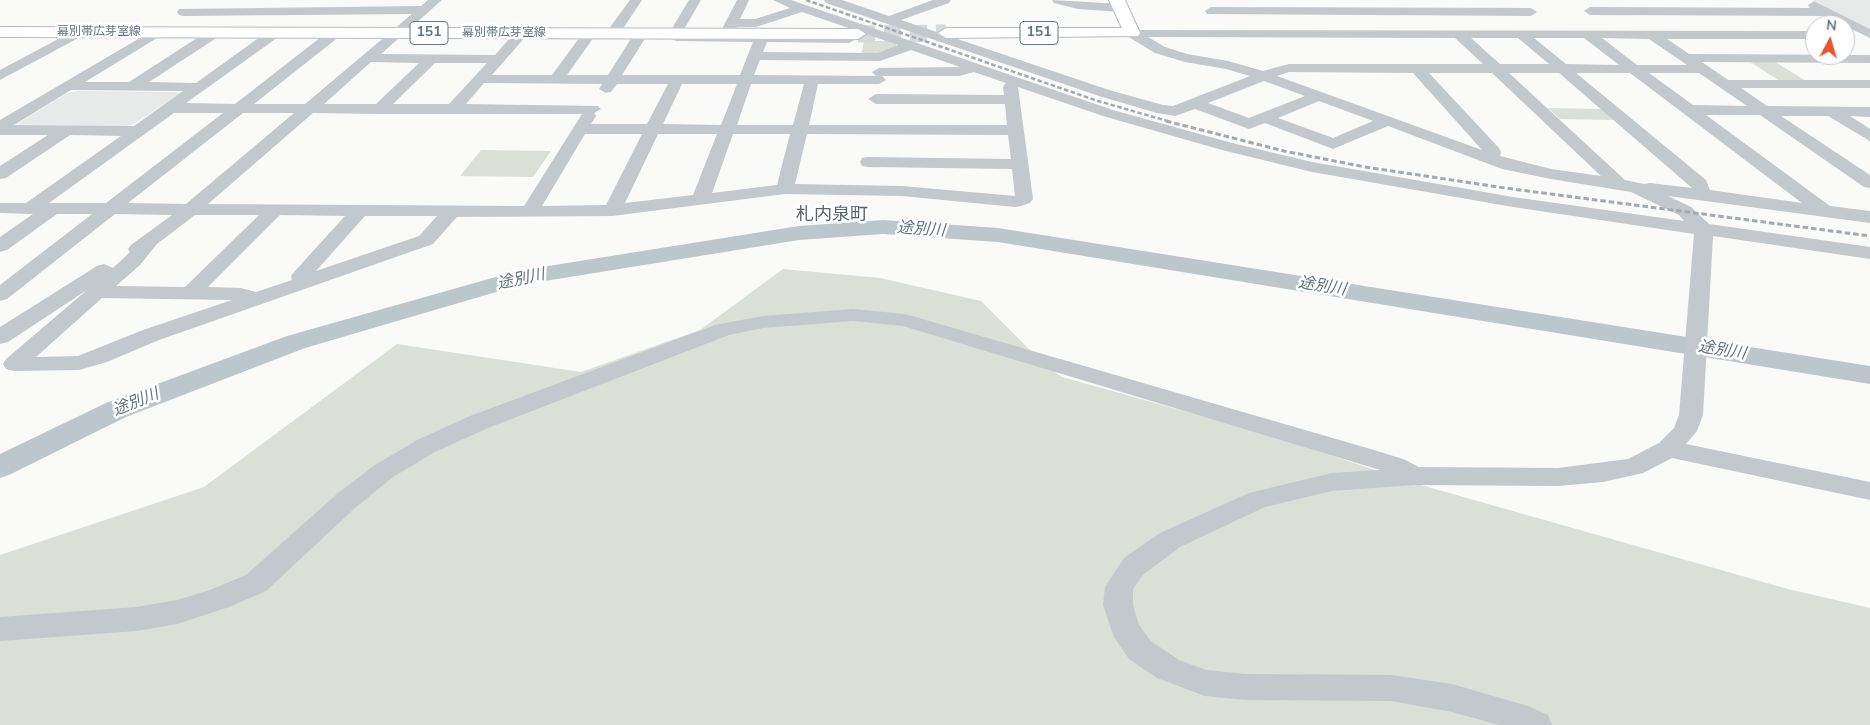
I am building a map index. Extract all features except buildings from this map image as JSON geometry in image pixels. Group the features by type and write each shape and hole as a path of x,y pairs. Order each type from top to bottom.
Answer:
{"main road":[{"path":"1119,4 1132,33"},
{"name":"幕別帯広芽室線","path":"1,33 858,34"},
{"name":"151","path":"946,33 1132,33"}],"street":[{"path":"0,128 203,0"},
{"path":"29,208 139,131 319,0"},
{"path":"614,30 636,0"},
{"path":"678,30 695,0"},
{"path":"731,26 743,0"},
{"path":"779,0 1166,131 1312,167 1411,186 1870,253"},
{"path":"830,0 1095,90 1162,110 1174,111 1289,68 1702,69"},
{"path":"889,20 945,0"},
{"path":"1058,0 1078,5 1119,4"},
{"path":"1348,0 1379,33"},
{"path":"1516,0 1559,34"},
{"path":"1682,0 1738,34"},
{"path":"1804,0 1870,34"},
{"path":"183,12 303,11 430,5"},
{"path":"0,337 150,240 192,209 395,33 430,5"},
{"path":"1208,6 1538,18"},
{"path":"1208,6 1224,33"},
{"path":"553,34 567,30 678,30 731,26 756,23 802,8"},
{"path":"1621,34 1586,8 1701,12 1827,12"},
{"path":"731,26 809,29 840,20"},
{"path":"0,76 79,32"},
{"path":"133,86 216,32"},
{"path":"0,295 335,33"},
{"path":"1132,33 1805,34"},
{"path":"1132,33 1146,43 1168,53 1228,65 1264,76 1490,159 1551,174 1636,187 1701,193 1870,217"},
{"path":"453,109 520,34"},
{"path":"553,34 562,37 761,40 888,37"},
{"path":"1459,34 1618,183"},
{"path":"1521,34 1700,184 1701,193"},
{"path":"1587,34 1826,212"},
{"path":"1651,34 1870,183"},
{"path":"1769,34 1805,56"},
{"path":"1855,34 1870,34"},
{"path":"556,80 587,37"},
{"path":"530,211 639,38"},
{"path":"700,200 761,40"},
{"path":"480,79 812,80 879,70 912,45"},
{"path":"754,56 879,70 960,72 973,67"},
{"path":"366,58 498,59"},
{"path":"1686,58 1805,59"},
{"path":"379,109 432,59"},
{"path":"1855,59 1870,59"},
{"path":"1820,65 1870,94"},
{"path":"1418,69 1493,152 1490,159"},
{"path":"865,189 879,70"},
{"path":"612,211 677,80"},
{"path":"785,189 798,130 812,80"},
{"path":"0,208 612,211 785,189 865,189 1016,202 1024,199 1010,87 1014,81"},
{"path":"1724,84 1870,84"},
{"path":"68,86 200,87"},
{"path":"1194,103 1249,124 1318,96"},
{"path":"876,99 1012,100"},
{"path":"0,107 32,108"},
{"path":"170,108 593,109"},
{"path":"1688,110 1870,112"},
{"path":"1831,111 1870,136"},
{"path":"1265,118 1333,144 1387,121"},
{"path":"0,128 139,131"},
{"path":"581,129 1015,130"},
{"path":"0,174 67,130"},
{"path":"868,162 1019,164"},
{"path":"1636,187 1684,211 1704,230"},
{"path":"0,246 52,209"},
{"path":"192,293 276,209"},
{"path":"303,283 301,276 360,210"},
{"path":"150,240 133,260 14,364 86,361 151,335 257,300 426,240 452,210"},
{"path":"1536,725 1517,716 1452,698 1391,688 1246,687 1205,683 1168,669 1140,650 1125,629 1118,605 1119,587 1134,566 1170,540 1258,500 1332,482 1414,476 1558,477 1603,473 1634,467 1668,448 1684,431 1691,416 1704,230"},
{"path":"96,292 241,294 257,300"},
{"path":"0,629 137,619 177,612 219,599 256,583 286,558 346,501 384,471 426,446 479,422 723,330 763,322 853,315 905,320 1365,456 1394,465 1414,476"},
{"path":"1668,448 1870,491"}],"shaded area":[{"path":"1813,0 1870,0 1870,29 1855,21 1855,15 1842,15"},
{"path":"864,41 885,41 896,44 896,47 878,54 861,55"},
{"path":"1747,60 1772,60 1806,81 1780,81"},
{"path":"78,91 176,92 179,94 134,124 126,126 20,125 19,123 67,93"},
{"path":"1548,108 1603,109 1616,120 1560,119"},
{"path":"481,150 551,151 533,177 460,176"},
{"path":"783,269 880,278 981,301 1047,367 1062,377 1270,435 1414,483 1788,589 1870,608 1870,725 0,725 0,555 204,487 397,344 581,372 700,330"}],"waterway":[{"name":"途別川","path":"0,467 116,410 296,342 517,278 799,233 883,227 998,235 1870,375"}],"tunnel":[{"path":"858,34 946,33"}],"railway":[{"path":"806,0 1098,101 1171,122"},
{"path":"1166,121 1284,151 1365,167 1505,188 1870,236"}],"district":[{"name":"札内泉町","path":"832,216"}]}
